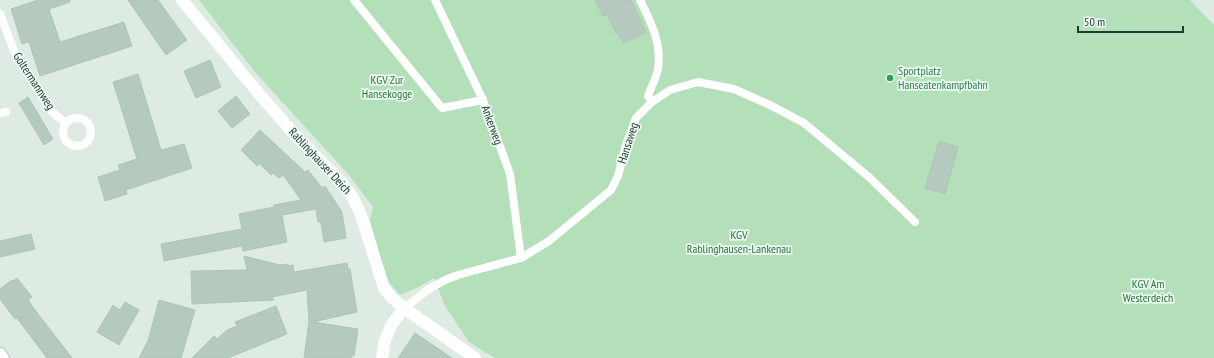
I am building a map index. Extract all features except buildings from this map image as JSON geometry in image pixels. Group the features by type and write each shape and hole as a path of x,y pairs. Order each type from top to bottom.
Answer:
{"street":[{"name":"Rablinghauser Deich","path":"182,0 265,101 296,136 342,183 352,196 361,215 384,288 390,296 404,308 475,358"},
{"path":"382,358 385,340 392,324 404,308"},
{"path":"0,354 3,358"}],"lane":[{"path":"354,0 442,108 483,100"},
{"name":"Ankerweg","path":"435,0 483,100 510,174 522,258"},
{"path":"640,0 652,24 658,47 658,70 648,96 652,102"},
{"name":"Goltermannweg","path":"0,14 16,56 52,112 66,123"},
{"name":"Hansaweg","path":"404,308 444,280 522,258 549,241 611,190 618,176 625,148 636,118 652,102 670,90 698,82 734,89 770,105 804,123 870,178 915,222"}],"green space":[{"path":"199,0 1190,0 1214,25 1214,358 495,358 469,342 445,306 434,278 419,287 400,295 387,280 370,220 373,207 349,175 254,71"}],"place":[{"name":"Sportplatz Hanseatenkampfbahn","path":"890,78"}],"park label":[{"name":"KGV Zur Hansekogge","path":"387,87"},
{"name":"KGV Rablinghausen-Lankenau","path":"739,242"},
{"name":"KGV Am Westerdeich","path":"1148,291"}]}
